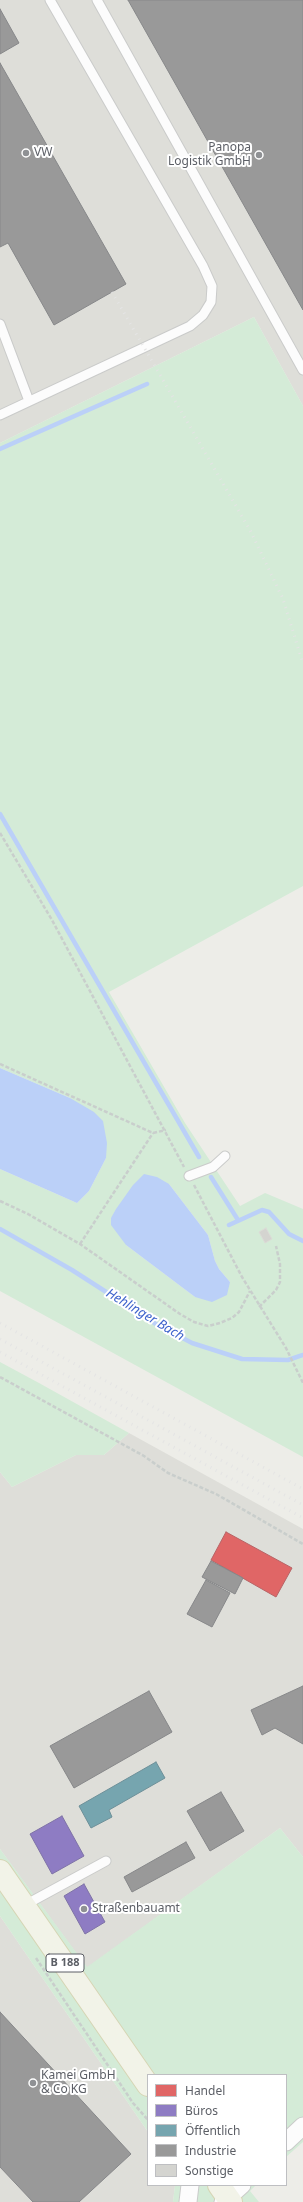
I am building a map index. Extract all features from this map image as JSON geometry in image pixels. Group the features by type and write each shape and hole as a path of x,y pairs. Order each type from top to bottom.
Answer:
{"main road":[{"name":"B 188","path":"0,1871 147,2083"}],"street":[{"path":"287,2141 303,2126"},
{"path":"188,2202 190,2186"}],"lane":[{"path":"0,415 190,326 204,315 211,302 212,286 203,266 50,0"},
{"path":"97,0 303,370"},
{"path":"0,324 30,401"},
{"path":"189,1176 213,1167 225,1156"},
{"path":"25,1905 106,1861"}],"path":[{"path":"0,833 52,920 166,1130 250,1291 286,1348 303,1383"},
{"path":"0,1064 153,1133 166,1130"},
{"path":"80,1244 153,1133"},
{"path":"0,1201 28,1214 80,1244 180,1314 194,1322 208,1326 232,1318 239,1312 250,1291"},
{"path":"259,1307 276,1290 280,1282 280,1264 276,1246"},
{"path":"0,1377 144,1456 168,1473 216,1494 303,1544"},
{"path":"32,1951 133,2103 147,2119"}],"shaded area":[{"path":"0,0 303,0 303,406 254,317 0,443"},
{"path":"129,1433 303,1529 303,1857 280,1828 87,1968 0,1849 0,1472 12,1487 76,1455 104,1455"},
{"path":"0,1916 147,2131 147,2186 175,2186 173,2202 0,2202"}],"green space":[{"path":"254,317 303,406 303,886 109,992 185,1123 240,1206 265,1193 303,1209 303,1457 0,1291 0,1169 77,1203 89,1191 106,1158 70,1098 0,1068 0,443","holes":["169,1184 208,1235 215,1261 219,1269 230,1282 195,1297 126,1245"]},
{"path":"0,1362 129,1433 104,1455 76,1455 12,1487 0,1472"},
{"path":"280,1828 303,1857 303,2142 287,2156 287,2074 147,2074 147,2131 0,1916 0,1849 87,1967"},
{"path":"175,2186 255,2186 250,2191 259,2202 173,2202"}],"water":[{"path":"0,1068 70,1098 94,1112 103,1121 107,1143 106,1158 89,1191 77,1203 0,1169"},
{"path":"144,1174 157,1177 169,1184 208,1235 215,1261 219,1269 230,1282 227,1295 212,1302 195,1297 126,1245 111,1225 111,1218 116,1209 133,1185"}],"building: Handel":[{"path":"226,1532 292,1568 276,1597 211,1560"}],"building: Büros":[{"path":"62,1816 84,1856 52,1874 30,1834"},
{"name":"Straßenbauamt","path":"84,1884 105,1922 85,1934 64,1896"}],"building: Öffentlich":[{"path":"156,1762 165,1778 109,1810 112,1817 91,1828 79,1806"}],"building: Industrie":[{"name":"Panopa Logistik GmbH","path":"128,0 303,0 303,310"},
{"path":"0,9 19,43 0,54"},
{"name":"VW","path":"0,63 126,284 54,325 8,243 0,247"},
{"path":"211,1561 243,1578 235,1594 202,1577"},
{"path":"206,1580 230,1593 212,1627 187,1614"},
{"path":"303,1686 303,1744 275,1728 262,1735 251,1710"},
{"path":"149,1691 172,1732 74,1788 50,1746"},
{"path":"221,1792 244,1831 210,1851 187,1811"},
{"path":"186,1842 195,1858 132,1892 124,1877"},
{"name":"Kamei GmbH & Co KG","path":"0,2012 131,2154 79,2202 33,2202 0,2167"}],"building: Sonstige":[{"path":"266,1228 272,1239 265,1243 259,1232"}],"waterway":[{"path":"0,449 147,384"},
{"path":"0,814 199,1157"},
{"path":"211,1177 238,1220"},
{"path":"229,1225 262,1210 269,1212 289,1234 303,1241"},
{"name":"Hehlinger Bach","path":"0,1229 72,1270 156,1324 192,1343 242,1359 288,1360 303,1355"}],"railway":[{"path":"112,292 251,532 283,599 303,664"},
{"path":"0,1323 303,1489"},
{"path":"0,1339 303,1505"},
{"path":"0,1352 303,1518"}],"place":[{"name":"VW","path":"26,153"},
{"name":"Panopa Logistik GmbH","path":"259,155"},
{"name":"Straßenbauamt","path":"84,1909"},
{"name":"Kamei GmbH & Co KG","path":"33,2083"}]}
